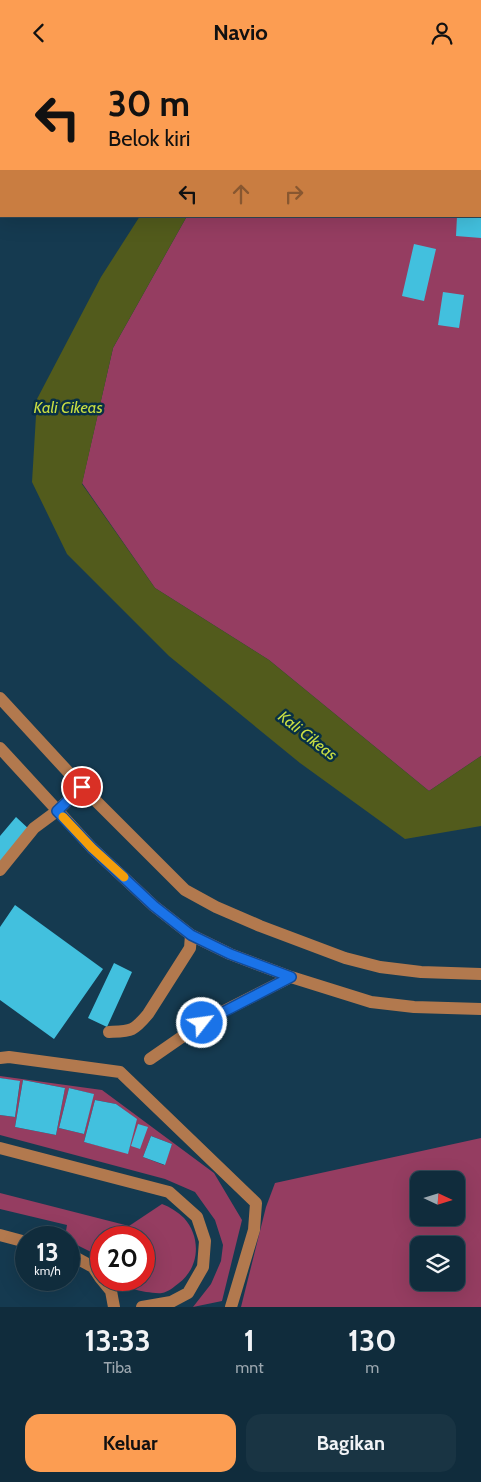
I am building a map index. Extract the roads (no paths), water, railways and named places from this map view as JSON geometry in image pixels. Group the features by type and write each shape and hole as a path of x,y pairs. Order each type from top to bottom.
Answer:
{"street":[{"path":"0,698 82,787 185,890 216,907 260,926 337,954 380,967 421,972 481,974"},
{"path":"0,749 92,848 147,899 191,935 230,954 291,977 371,1002 414,1007 481,1009"},
{"path":"0,870 34,827 57,811 82,787"},
{"path":"109,1032 130,1031 144,1019 190,948 191,935"},
{"path":"150,1059 216,1015 291,977"},
{"path":"0,1058 9,1057 120,1072 256,1203 254,1230 231,1307"},
{"path":"0,1148 169,1192 197,1217 206,1241 203,1267 188,1293 171,1302 142,1307"},
{"path":"0,1235 15,1239"},
{"path":"111,1291 114,1307"}],"water":[{"name":"Kali Cikeas","path":"139,217 186,217 113,348 82,484 155,588 269,660 429,791 481,756 481,826 405,839 300,763 169,656 67,554 32,482 37,399 101,277"}]}
